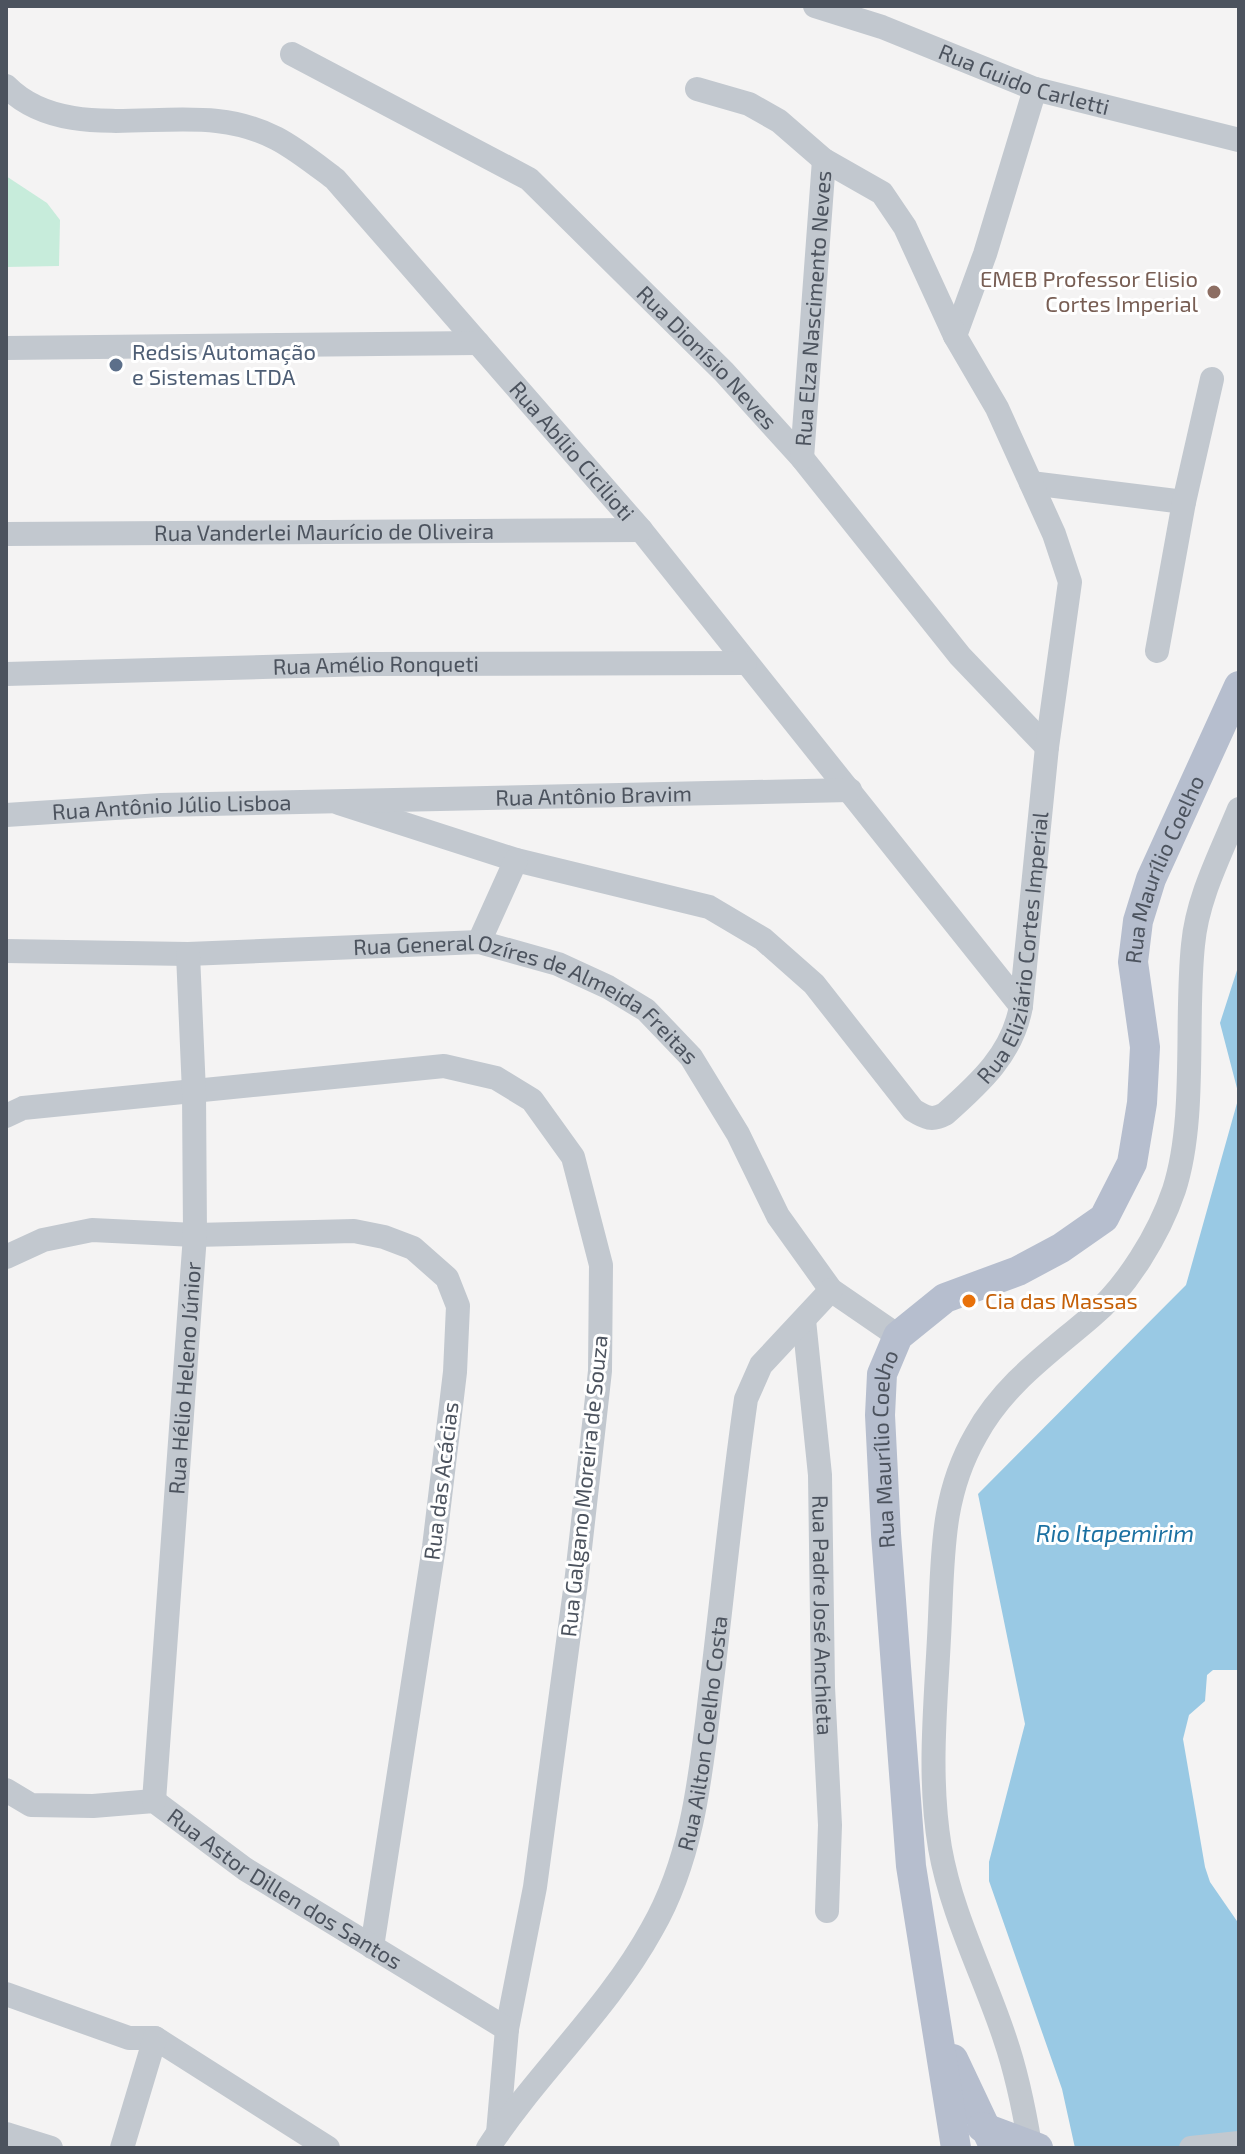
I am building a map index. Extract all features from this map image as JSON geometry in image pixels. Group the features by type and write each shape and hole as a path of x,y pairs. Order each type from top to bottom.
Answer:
{"main road":[{"name":"Rua Maurílio Coelho","path":"939,2028 911,1866 886,1534 882,1374 898,1336 945,1298 1029,1265 1081,1236 1104,1218 1132,1163 1142,1103 1145,1047 1133,962 1138,921 1151,879 1239,686"},
{"path":"939,2028 989,2138 1034,2146"},
{"path":"939,2028 956,2148"}],"street":[{"name":"Rua Guido Carletti","path":"815,6 886,17 1035,89 1239,140"},
{"name":"Rua Dionísio Neves","path":"292,54 529,179 706,354 802,458 960,656 1047,747"},
{"name":"Rua Abílio Cicilioti","path":"6,86 35,108 86,119 215,121 280,137 335,179 641,530 1021,1006"},
{"name":"Rua Eliziário Cortes Imperial","path":"339,803 516,860 709,907 763,939 814,984 913,1110 926,1118 935,1119 945,1114 1008,1049 1017,1030 1021,1006 1047,747 1070,582 1054,534 997,408 955,336 905,227 882,193 824,160 779,121 749,104 697,89"},
{"path":"955,336 985,254 1035,89"},
{"name":"Rua Elza Nascimento Neves","path":"802,458 824,160"},
{"path":"6,348 478,343"},
{"path":"1157,651 1184,502 1212,379"},
{"path":"1031,483 1184,502"},
{"name":"Rua Vanderlei Maurício de Oliveira","path":"6,534 641,530"},
{"name":"Rua Amélio Ronqueti","path":"6,674 370,664 745,663"},
{"name":"Rua Antônio Bravim","path":"339,803 850,790"},
{"name":"Rua Antônio Júlio Lisboa","path":"6,815 161,805 339,803"},
{"path":"1034,2146 1005,2038 964,1939 941,1849 932,1772 943,1531 956,1474 999,1399 1049,1349 1094,1315 1126,1277 1159,1226 1174,1189 1182,1152 1193,943 1201,904 1239,809"},
{"path":"479,942 516,860"},
{"name":"Rua General Ozíres de Almeida Freitas","path":"6,951 188,954 479,942 558,964 608,987 646,1010 691,1057 738,1134 778,1216 831,1290 898,1336"},
{"name":"Rua Hélio Heleno Júnior","path":"154,1801 195,1235 194,1092 188,954"},
{"name":"Rua Galgano Moreira de Souza","path":"6,1116 23,1108 444,1066 496,1078 532,1100 573,1157 601,1265 600,1371 577,1575 535,1887 507,2029 493,2141"},
{"path":"6,1257 43,1240 92,1230 195,1235"},
{"name":"Rua das Acácias","path":"195,1235 354,1231 384,1237 413,1248 431,1261 447,1278 458,1306 455,1372 434,1547 372,1947"},
{"name":"Rua Ailton Coelho Costa","path":"493,2141 624,1974 653,1929 678,1877 694,1814 707,1725 746,1399 761,1365 831,1290"},
{"name":"Rua Padre José Anchieta","path":"804,1320 820,1475 823,1687 830,1825 827,1911"},
{"name":"Rua Astor Dillen dos Santos","path":"6,1790 31,1805 93,1806 154,1801 245,1869 507,2029"},
{"path":"6,1994 129,2038 155,2038 328,2148"},
{"path":"122,2148 155,2038"},
{"path":"6,2134 51,2148"},
{"path":"1191,2148 1239,2143"}],"green space":[{"path":"6,176 47,203 60,220 59,266 6,267"}],"water":[{"path":"1239,964 1239,1096 1220,1023"},
{"name":"Rio Itapemirim","path":"1239,1096 1239,1670 1213,1670 1207,1675 1205,1701 1189,1715 1183,1739 1205,1867 1210,1882 1239,1924 1239,2148 1075,2148 1062,2089 989,1881 989,1862 1025,1724 978,1494 1186,1285"}],"place":[{"name":"EMEB Professor Elisio Cortes Imperial","path":"1214,292"},
{"name":"Redsis Automação e Sistemas LTDA","path":"116,365"},
{"name":"Cia das Massas","path":"969,1301"}]}
